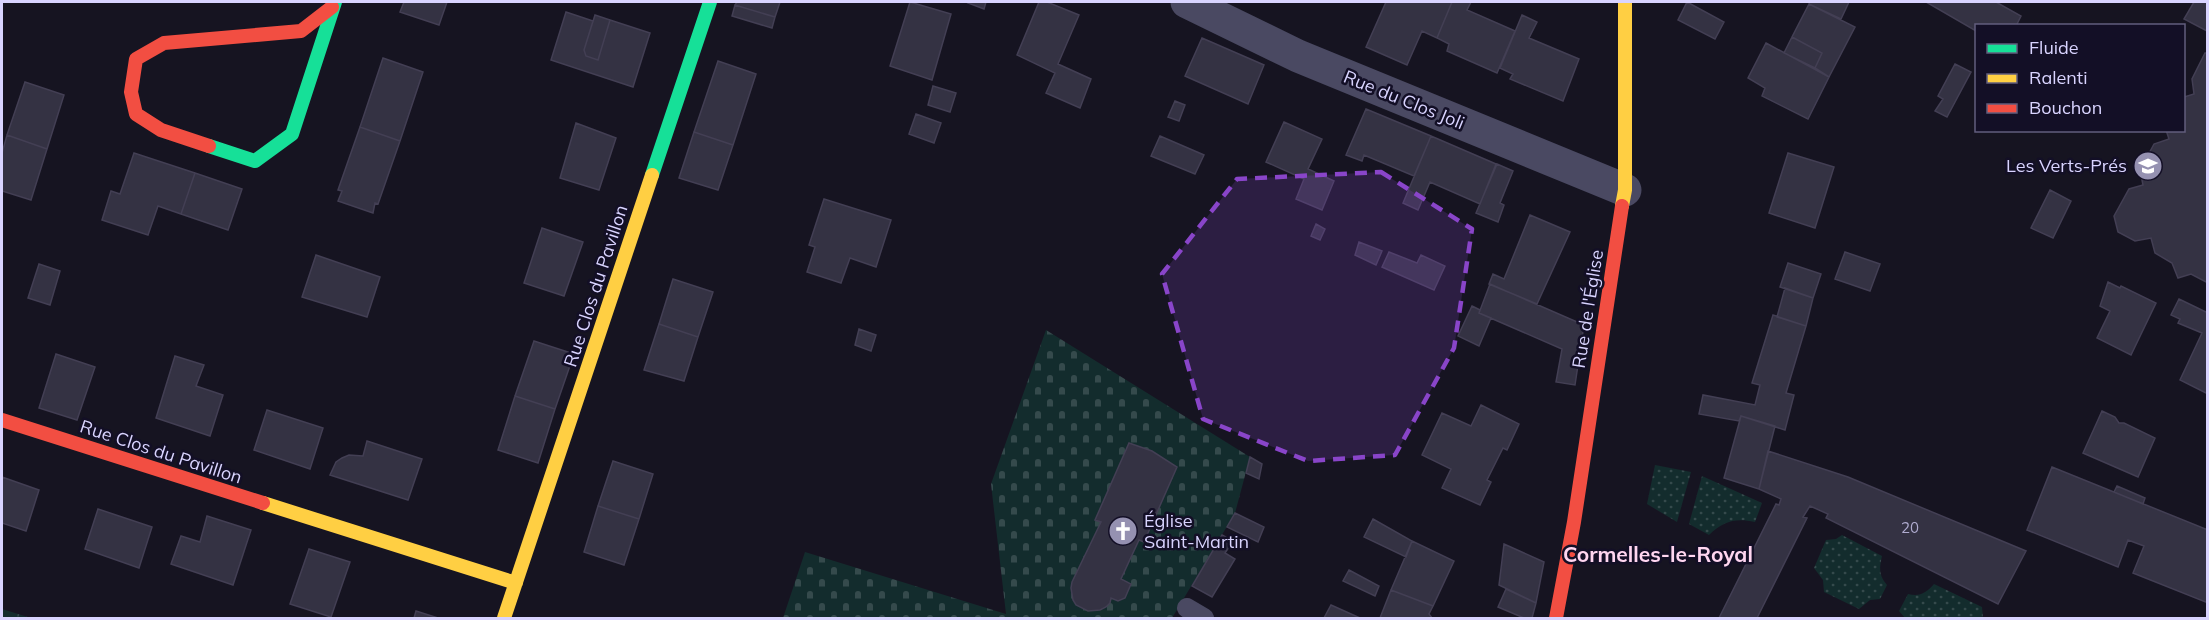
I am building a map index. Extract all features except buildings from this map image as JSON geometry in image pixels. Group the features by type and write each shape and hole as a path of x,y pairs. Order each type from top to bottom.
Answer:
{"street":[{"name":"Rue Clos du Pavillon","path":"504,618 710,2"},
{"name":"Rue du Clos Joli","path":"1187,2 1298,56 1625,190"},
{"name":"Rue de l'Église","path":"1556,618 1574,522 1625,190 1625,2"},
{"path":"334,4 292,134 255,161 161,130 136,114 130,92 136,59 164,43 301,31 334,4"},
{"name":"Rue Clos du Pavillon","path":"2,420 516,582"}],"lane":[{"path":"1187,608 1204,618"}],"highlighted area":[{"path":"1381,172 1472,229 1454,348 1395,455 1308,461 1203,419 1162,274 1237,179"}],"green space":[{"path":"1046,330 1250,457 1235,513 1172,618 783,618 805,552 1006,614 991,484"},
{"path":"1655,465 1691,472 1677,522 1647,504"},
{"path":"1702,476 1762,503 1755,522 1741,520 1730,522 1720,526 1709,535 1689,524"},
{"path":"1842,535 1882,556 1880,572 1887,585 1880,599 1870,600 1859,609 1824,592 1823,580 1814,568 1826,540 1836,539"},
{"path":"1934,584 1982,607 1983,618 1905,618 1899,611 1908,594 1922,594"},
{"path":"2,609 31,618 2,618"}],"traffic: fast":[{"path":"209,146 255,161 292,134 335,2"},
{"path":"652,175 710,2"}],"traffic: slow":[{"path":"1622,206 1625,190 1625,2"},
{"path":"504,618 652,175"},
{"path":"263,503 516,583"}],"traffic: jam":[{"path":"209,146 161,130 136,114 131,92 136,59 164,43 301,31 332,7"},
{"path":"1556,618 1574,522 1622,206"},
{"path":"2,420 263,503"}],"place":[{"name":"Les Verts-Prés","path":"2148,166"},
{"name":"Église Saint-Martin","path":"1123,531"}],"district":[{"name":"Cormelles-le-Royal","path":"1658,555"}]}
